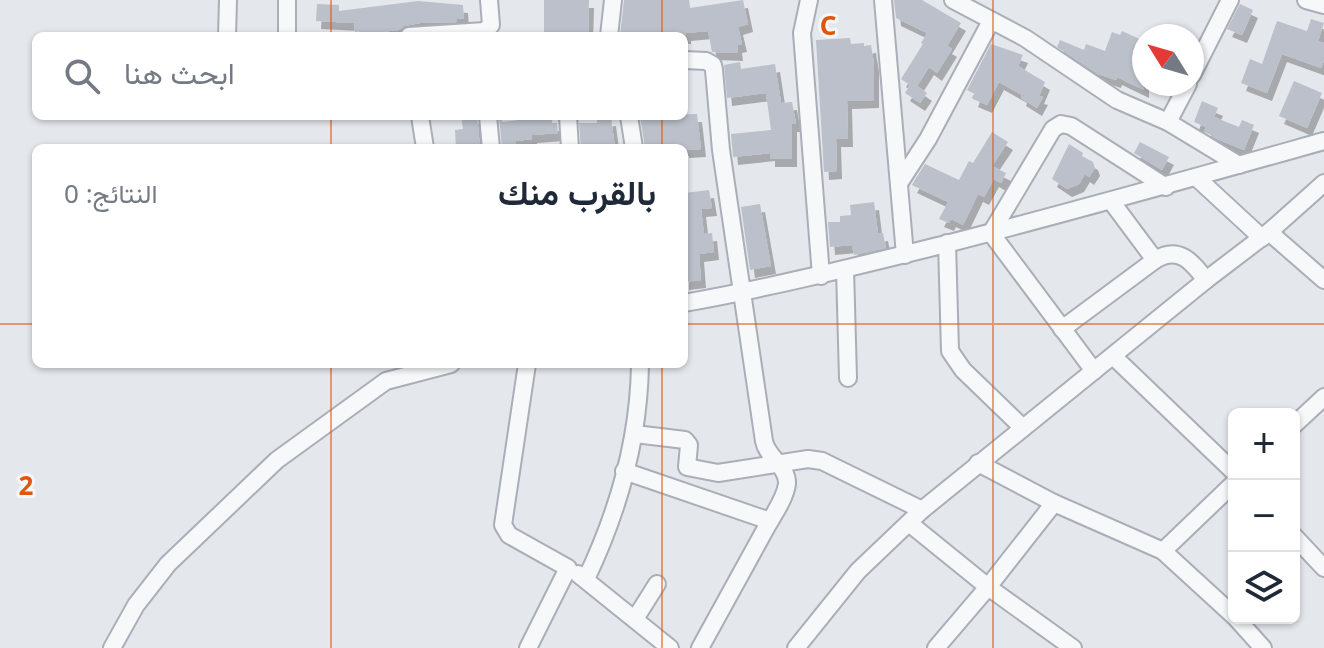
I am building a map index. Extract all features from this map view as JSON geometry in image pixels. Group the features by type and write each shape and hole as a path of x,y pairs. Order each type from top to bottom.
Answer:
{"street":[{"path":"227,32 228,0"},
{"path":"287,0 287,32"},
{"path":"484,32 491,25 489,0"},
{"path":"609,32 613,0"},
{"path":"809,0 802,33 821,276"},
{"path":"883,0 905,255"},
{"path":"953,0 1025,38 1117,100 1168,122 1239,165"},
{"path":"1204,51 1230,0"},
{"path":"1306,0 1324,5"},
{"path":"900,182 958,85 991,21"},
{"path":"688,60 710,62 714,70 722,161 766,448 780,465 787,481 770,521 700,648"},
{"path":"1168,122 1182,96"},
{"path":"421,120 424,144"},
{"path":"488,120 491,144"},
{"path":"568,120 570,144"},
{"path":"630,120 633,144"},
{"path":"991,233 1053,129 1061,124 1071,126 1166,187"},
{"path":"688,302 821,276 905,255 1166,187 1324,141"},
{"path":"1197,178 1324,280"},
{"path":"796,648 858,571 922,510 1266,235 1324,183"},
{"path":"1111,201 1155,260"},
{"path":"991,233 1094,371"},
{"path":"947,243 950,351 963,370 1023,428"},
{"path":"1062,329 1155,260 1169,254 1189,259 1206,280"},
{"path":"845,269 848,378"},
{"path":"1113,356 1228,466"},
{"path":"112,648 136,605 168,564 277,460 386,381 436,368"},
{"path":"526,368 503,525 509,535 586,579 670,648"},
{"path":"586,579 600,550 635,434 640,368"},
{"path":"1300,419 1324,397"},
{"path":"635,434 688,441 686,463 690,469 718,473 808,459 822,461 922,510"},
{"path":"978,463 1054,503 1163,551 1228,611"},
{"path":"624,471 770,521"},
{"path":"1163,551 1228,489"},
{"path":"936,648 1054,503"},
{"path":"909,523 988,587 1073,648"},
{"path":"1300,541 1321,560"},
{"path":"535,646 568,568"},
{"path":"635,619 657,584"},
{"path":"1241,624 1263,648"}],"building":[{"path":"544,0 589,0 588,32 544,32"},
{"path":"624,0 689,0 690,8 743,0 748,24 738,27 742,44 737,45 738,53 712,52 708,31 620,32"},
{"path":"894,0 922,0 961,23 947,46 952,49 937,73 929,67 917,86 927,93 920,103 905,93 910,85 901,79 927,33 896,18"},
{"path":"418,1 463,5 464,19 420,23 380,32 355,32 354,23 316,21 317,4 339,5 339,11"},
{"path":"1240,4 1253,10 1242,35 1227,29"},
{"path":"1311,19 1324,23 1318,41 1324,43 1321,68 1282,54 1267,93 1241,83 1250,59 1262,64 1277,21 1307,31"},
{"path":"1122,31 1132,36 1132,84 1117,77 1116,80 1098,74 1057,47 1060,40 1084,50 1086,44 1105,51 1112,32 1120,35"},
{"path":"850,38 851,44 871,45 874,100 847,101 848,139 836,139 837,171 824,172 816,40"},
{"path":"991,44 1023,55 1018,66 1045,82 1039,96 1043,97 1037,108 999,82 987,105 973,99 975,94 967,90"},
{"path":"740,62 741,69 775,64 781,103 792,102 796,124 792,124 792,159 770,159 770,153 733,157 731,134 771,130 766,93 727,98 724,65"},
{"path":"1294,81 1322,93 1307,128 1279,116"},
{"path":"1202,101 1218,108 1214,117 1239,127 1242,120 1254,125 1244,150 1217,139 1204,131 1206,127 1194,122"},
{"path":"688,114 697,114 701,149 688,150 688,144 644,144 641,120 688,120"},
{"path":"462,120 477,120 480,144 456,144 455,130 463,129"},
{"path":"499,120 552,120 552,123 557,123 558,133 532,135 532,139 516,141 516,144 502,144"},
{"path":"597,120 611,120 614,144 581,144 579,123 597,123"},
{"path":"992,132 1008,142 992,166 1006,173 1001,183 994,179 984,197 978,194 963,225 951,219 949,223 939,219 948,202 912,185 916,178 925,164 959,180 969,161 973,163"},
{"path":"1140,142 1169,157 1162,170 1134,153"},
{"path":"1069,144 1093,162 1095,168 1089,177 1085,174 1079,184 1067,189 1052,179"},
{"path":"709,190 712,208 701,209 704,234 712,233 714,252 699,254 701,280 688,282 688,193"},
{"path":"874,202 878,234 883,233 886,248 854,255 852,245 830,247 828,222 840,222 840,216 851,215 850,205"},
{"path":"760,204 771,266 750,270 741,207"}]}
